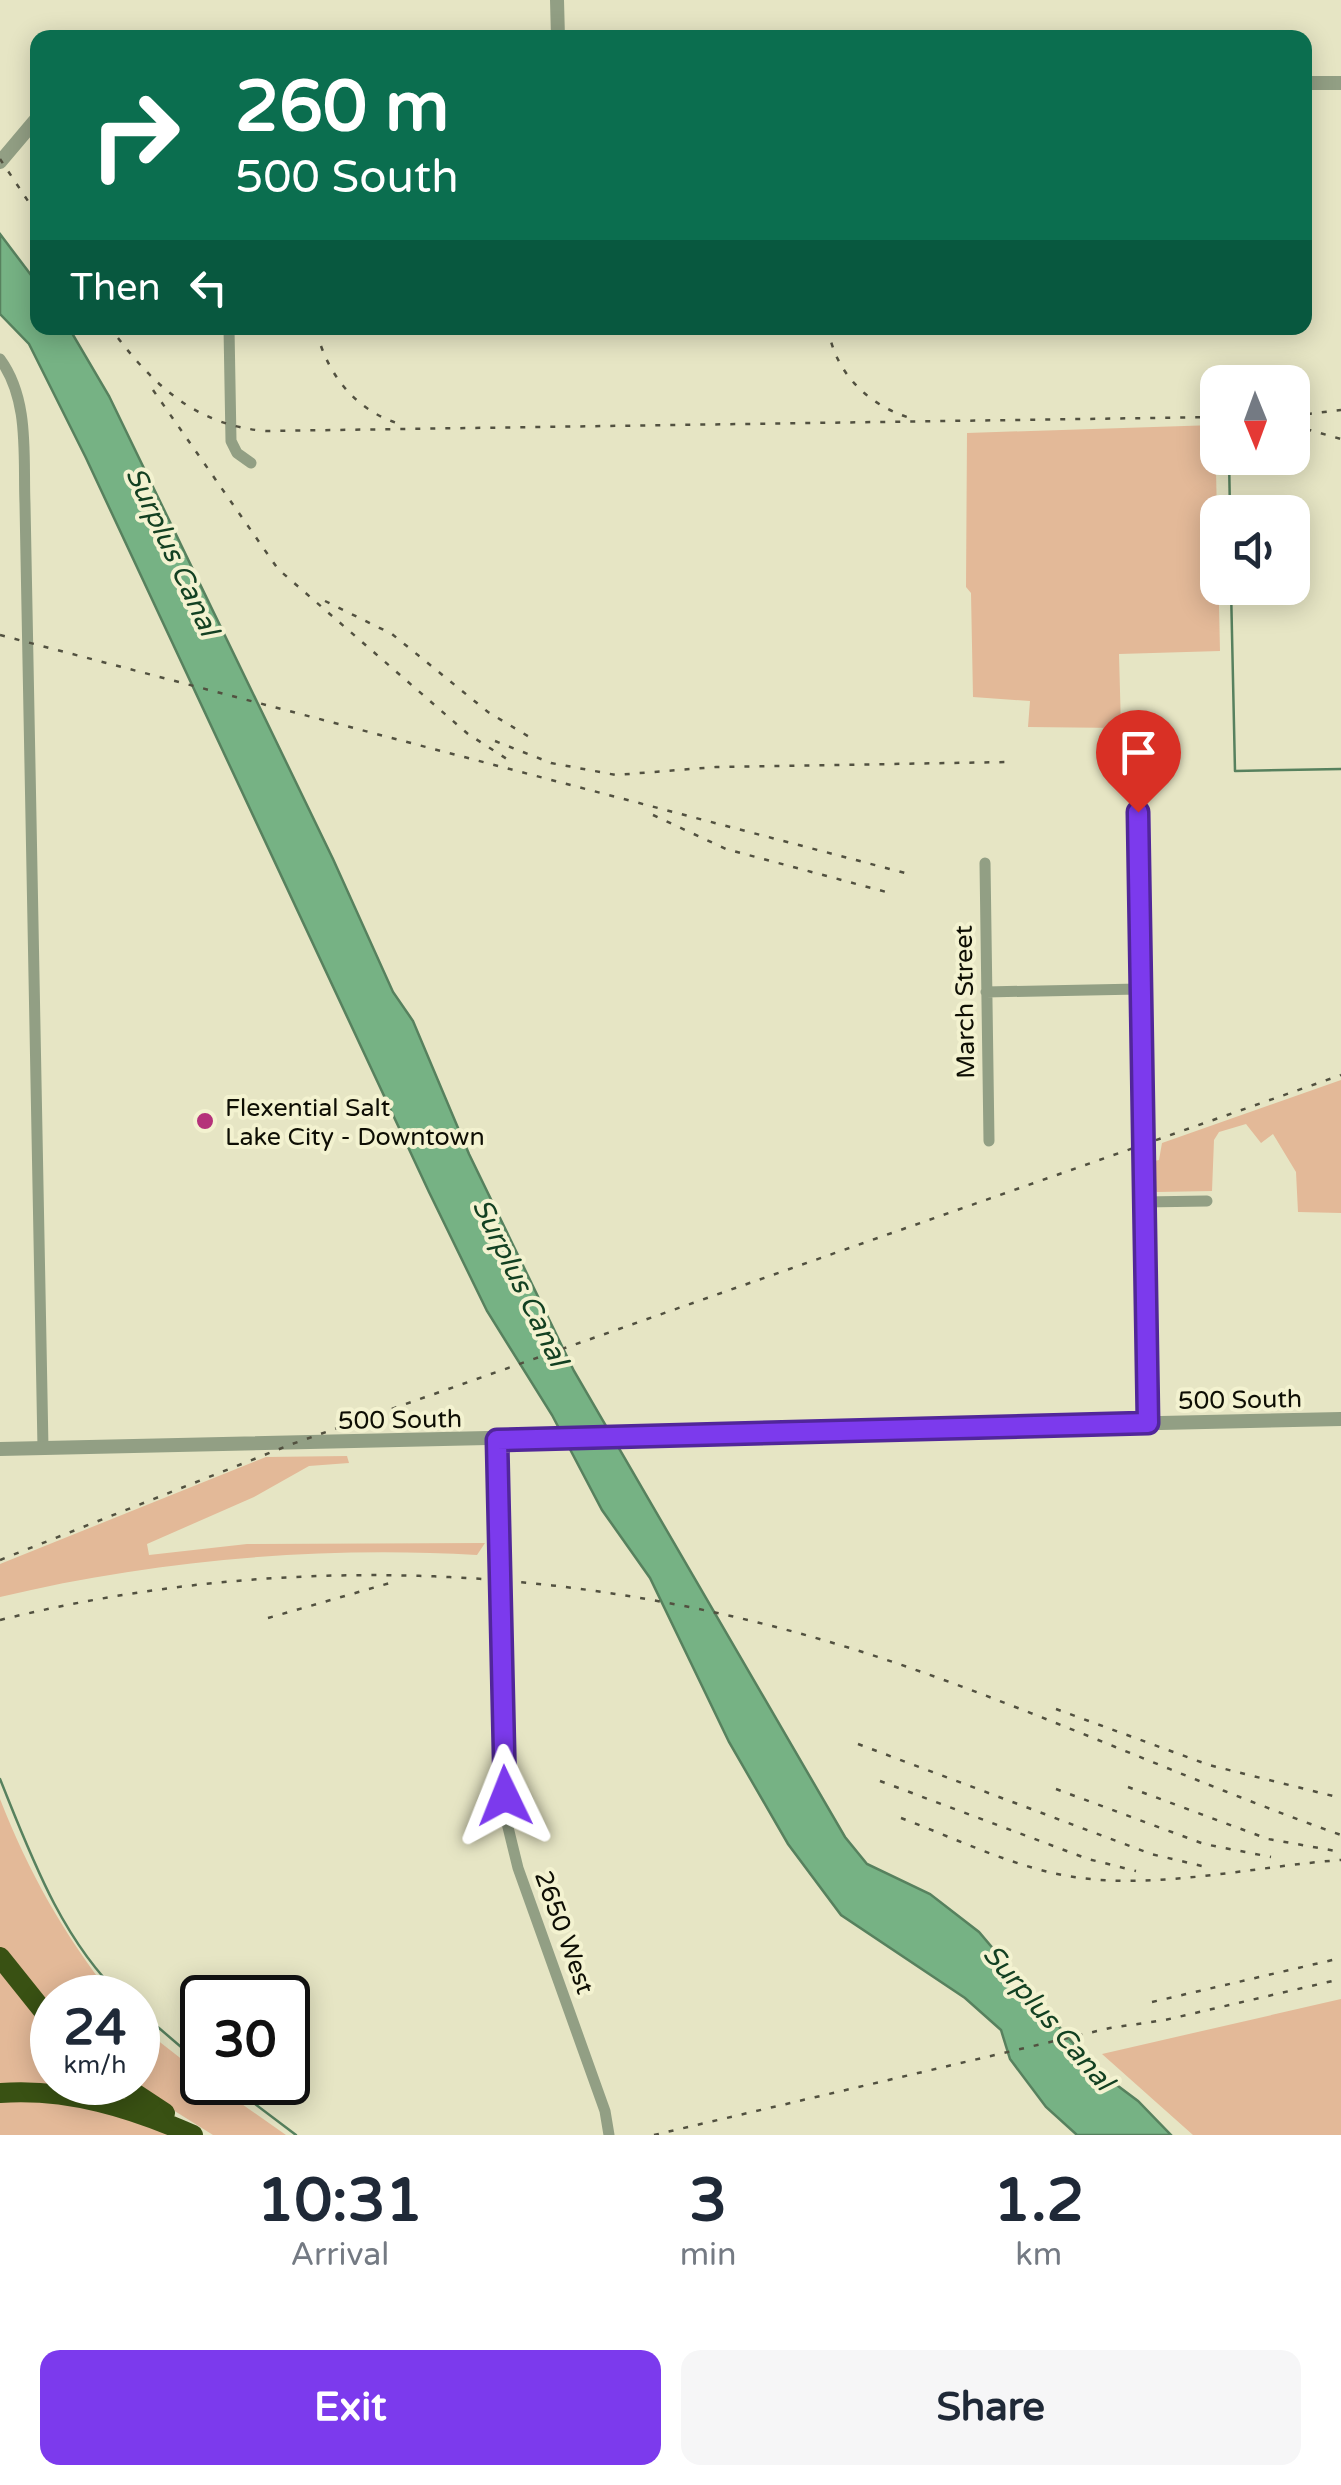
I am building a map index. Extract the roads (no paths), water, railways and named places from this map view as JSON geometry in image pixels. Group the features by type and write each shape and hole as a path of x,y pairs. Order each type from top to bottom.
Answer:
{"highway":[{"path":"0,1956 30,1994"},
{"path":"0,2092 78,2097 142,2113 193,2135"},
{"path":"154,2105 200,2135"}],"street":[{"path":"558,0 558,30"},
{"path":"1312,83 1341,83"},
{"path":"0,162 30,126"},
{"path":"228,335 231,441 237,453 251,462"},
{"path":"0,359 15,384 20,409 25,504 43,1448"},
{"path":"1138,812 1148,1423"},
{"name":"March Street","path":"985,863 990,1141"},
{"path":"986,992 1139,989"},
{"path":"1144,1202 1207,1201"},
{"name":"500 South","path":"0,1449 1341,1420"},
{"name":"2650 West","path":"497,1440 506,1819 518,1868 605,2111 608,2135"}],"water":[{"name":"Surplus Canal","path":"0,234 30,274 30,335 73,335 109,396 333,859 393,992 413,1021 469,1154 574,1371 845,1837 867,1864 930,1894 979,1932 1094,2068 1138,2101 1171,2135 1077,2135 1046,2107 1010,2059 1001,2030 965,1998 841,1915 788,1844 729,1742 650,1578 602,1510 552,1415 487,1311 86,458 29,344 0,314"}],"waterway":[{"path":"1229,475 1230,495"},
{"path":"1231,605 1235,771 1341,769"},
{"path":"0,1779 50,1895 101,1975"},
{"path":"160,2029 180,2046"},
{"path":"256,2105 296,2135"}],"railway":[{"path":"0,159 30,204"},
{"path":"830,335 838,359 856,385 880,405 910,418"},
{"path":"118,338 148,373 182,402 221,422 266,431 1200,417"},
{"path":"321,346 334,373 353,396 376,414 404,425"},
{"path":"153,390 278,569 468,734 510,761"},
{"path":"1310,414 1341,410"},
{"path":"1310,430 1341,439"},
{"path":"325,601 392,634 488,712 536,741"},
{"path":"0,635 909,874"},
{"path":"495,741 551,763 616,775 716,767 1009,762"},
{"path":"653,815 726,849 890,893"},
{"path":"0,1560 292,1444 1341,1075"},
{"path":"0,1620 110,1597 221,1582 332,1576 444,1577 554,1586 665,1602 774,1626 881,1658 1341,1835"},
{"path":"268,1618 390,1583"},
{"path":"1056,1709 1209,1765 1341,1798"},
{"path":"858,1744 1151,1854 1202,1866"},
{"path":"880,1781 1088,1859 1136,1871"},
{"path":"1128,1787 1268,1839 1336,1851"},
{"path":"1056,1789 1204,1844 1271,1857"},
{"path":"901,1818 986,1852 1074,1877 1173,1879 1341,1860"},
{"path":"1152,2002 1341,1958"},
{"path":"654,2135 1110,2028 1165,2020 1341,1979"}],"place":[{"name":"Flexential Salt Lake City - Downtown","path":"205,1121"}]}
